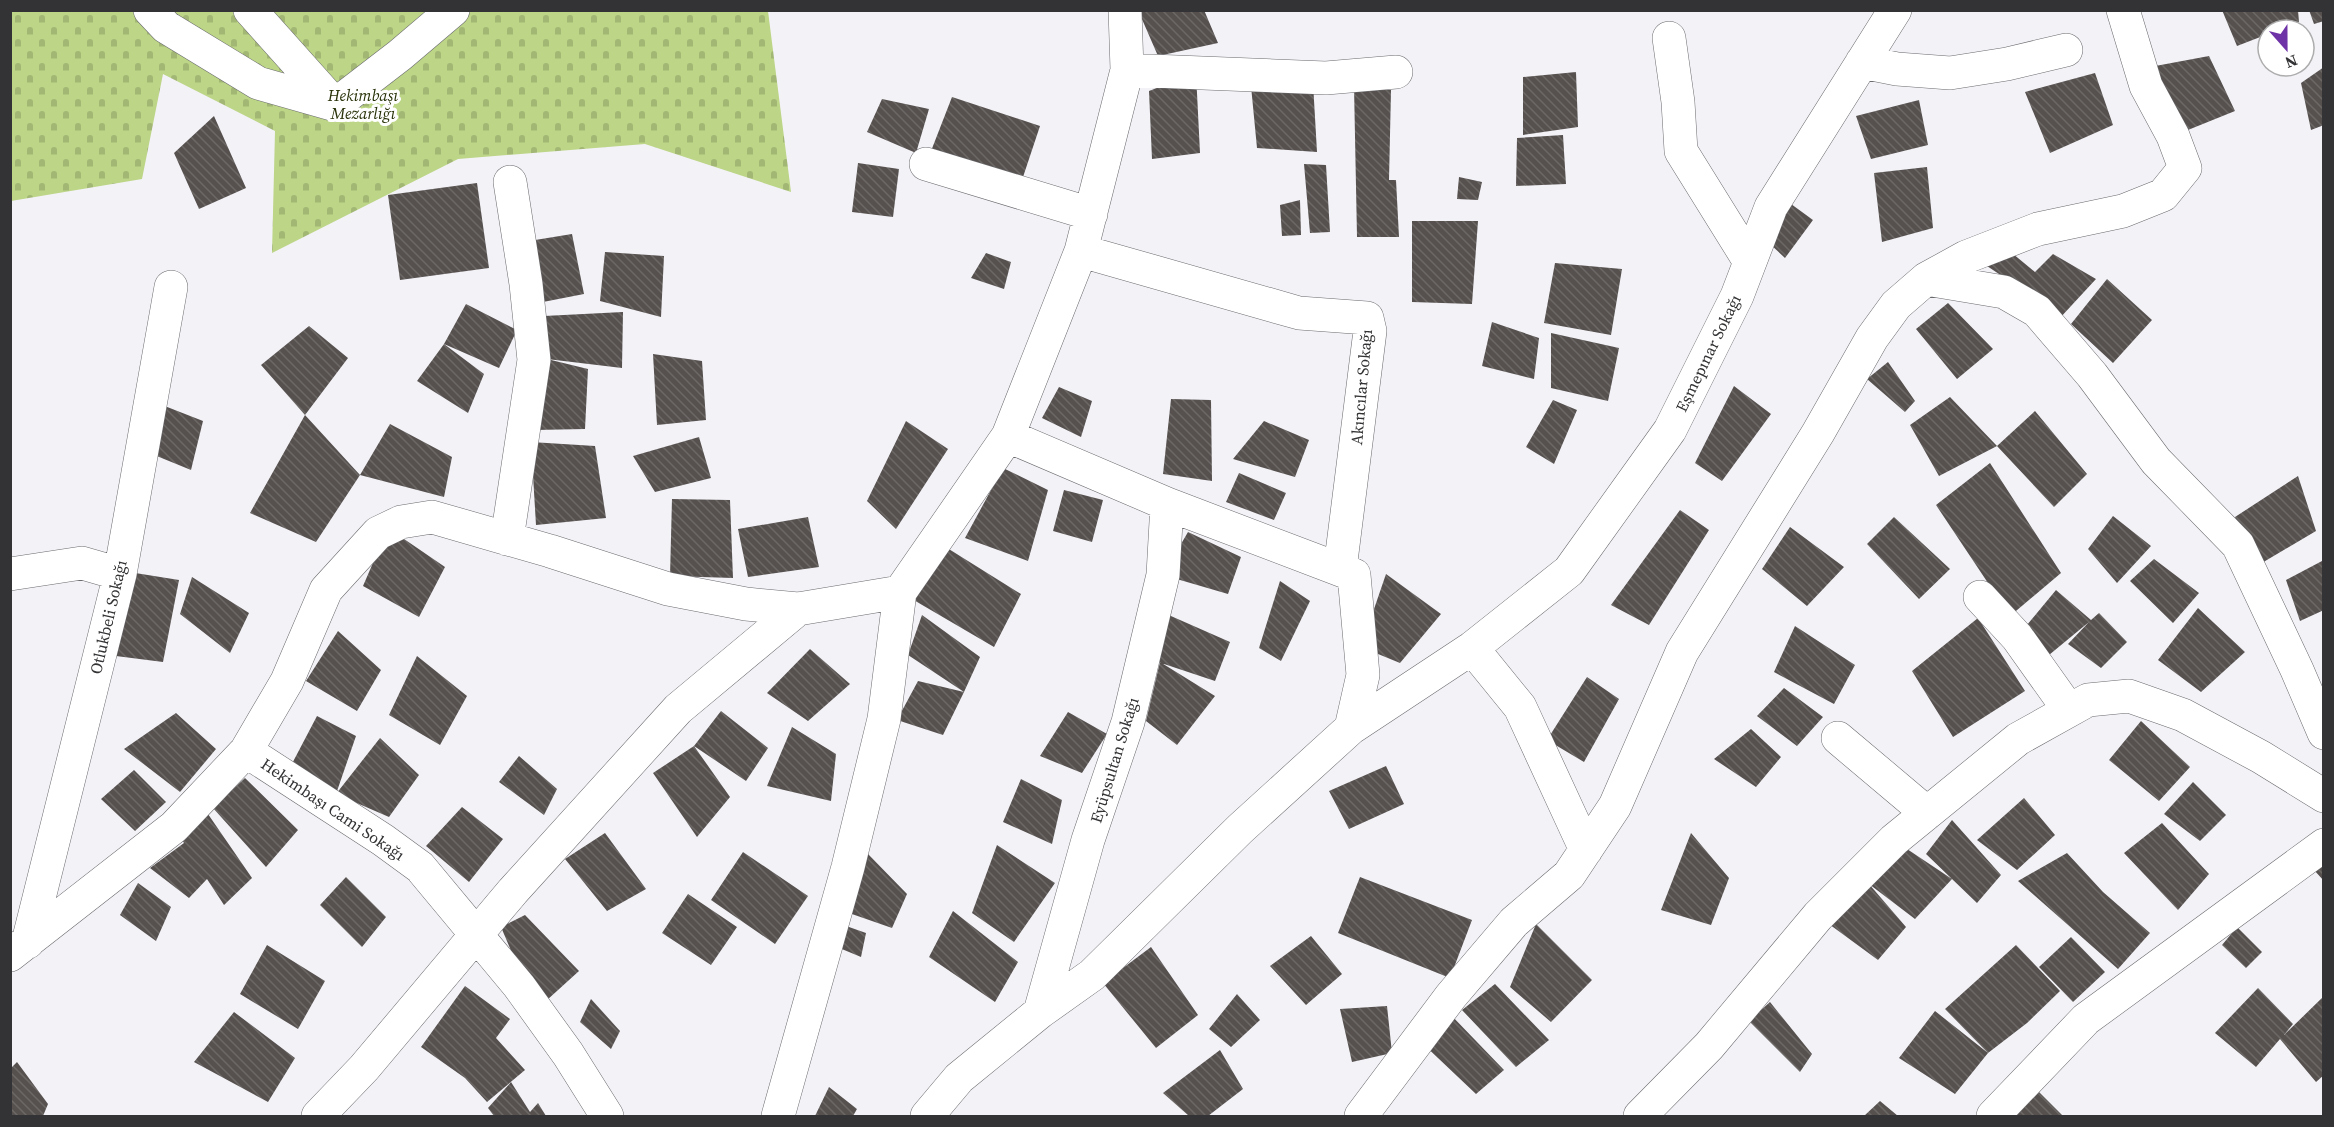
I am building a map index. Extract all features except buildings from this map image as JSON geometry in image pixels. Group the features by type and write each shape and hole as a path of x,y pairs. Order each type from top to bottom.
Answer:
{"street":[{"path":"150,10 166,27 258,83 335,105"},
{"path":"250,10 335,105"},
{"path":"335,105 400,55 453,10"},
{"path":"778,1116 848,867 884,719 900,592 1008,436 1081,251 1127,70 1125,10"},
{"path":"1361,1116 1458,988 1514,922 1569,875 1586,850 1615,806 1682,652 1818,433 1872,338 1896,305 1926,279 1966,257 2038,229 2123,211 2163,195 2185,168 2173,136 2146,86 2123,10"},
{"name":"Eşmepınar Sokağı","path":"927,1116 959,1078 1040,1012 1092,975 1240,829 1351,728 1472,648 1569,571 1670,430 1737,296 1771,207 1890,13"},
{"path":"1669,38 1678,102 1681,152 1750,262"},
{"path":"1862,62 1897,69 1950,73 2007,64 2066,50"},
{"path":"1127,70 1326,78 1396,72"},
{"path":"926,164 1090,214"},
{"path":"507,539 534,360 526,284 510,182"},
{"name":"Akıncılar Sokağı","path":"1081,251 1299,313 1366,318 1370,331 1369,342 1340,569"},
{"path":"1926,279 2004,292 2037,311 2092,375 2156,461 2238,544 2324,733"},
{"name":"Otlukbeli Sokağı","path":"19,948 120,574 171,288"},
{"path":"1008,436 1167,504 1354,575 1363,675 1351,728"},
{"name":"Eyüpsultan Sokağı","path":"1040,1012 1088,840 1128,722 1162,575 1167,504"},
{"path":"246,752 287,681 326,590 378,533 401,522 432,517 668,589 746,604 798,609 900,592"},
{"path":"10,574 82,563 120,574"},
{"path":"1980,597 2017,637 2069,710"},
{"path":"318,1116 364,1068 477,934 678,709 798,609"},
{"path":"1472,648 1520,707 1586,850"},
{"path":"1659,1110 1709,1046 1818,916 1894,840 2019,739 2088,700 2129,696 2183,715 2261,757 2324,796"},
{"path":"1838,738 1927,813"},
{"name":"Hekimbaşı Cami Sokağı","path":"19,948 174,827 246,752 383,840 420,867 519,986 568,1054 607,1116"},
{"path":"1994,1116 2086,1019 2324,845"}],"green space":[{"name":"Hekimbaşı Mezarlığı","path":"11,11 768,11 791,192 645,144 458,159 272,253 275,131 163,74 142,179 11,201"}]}
